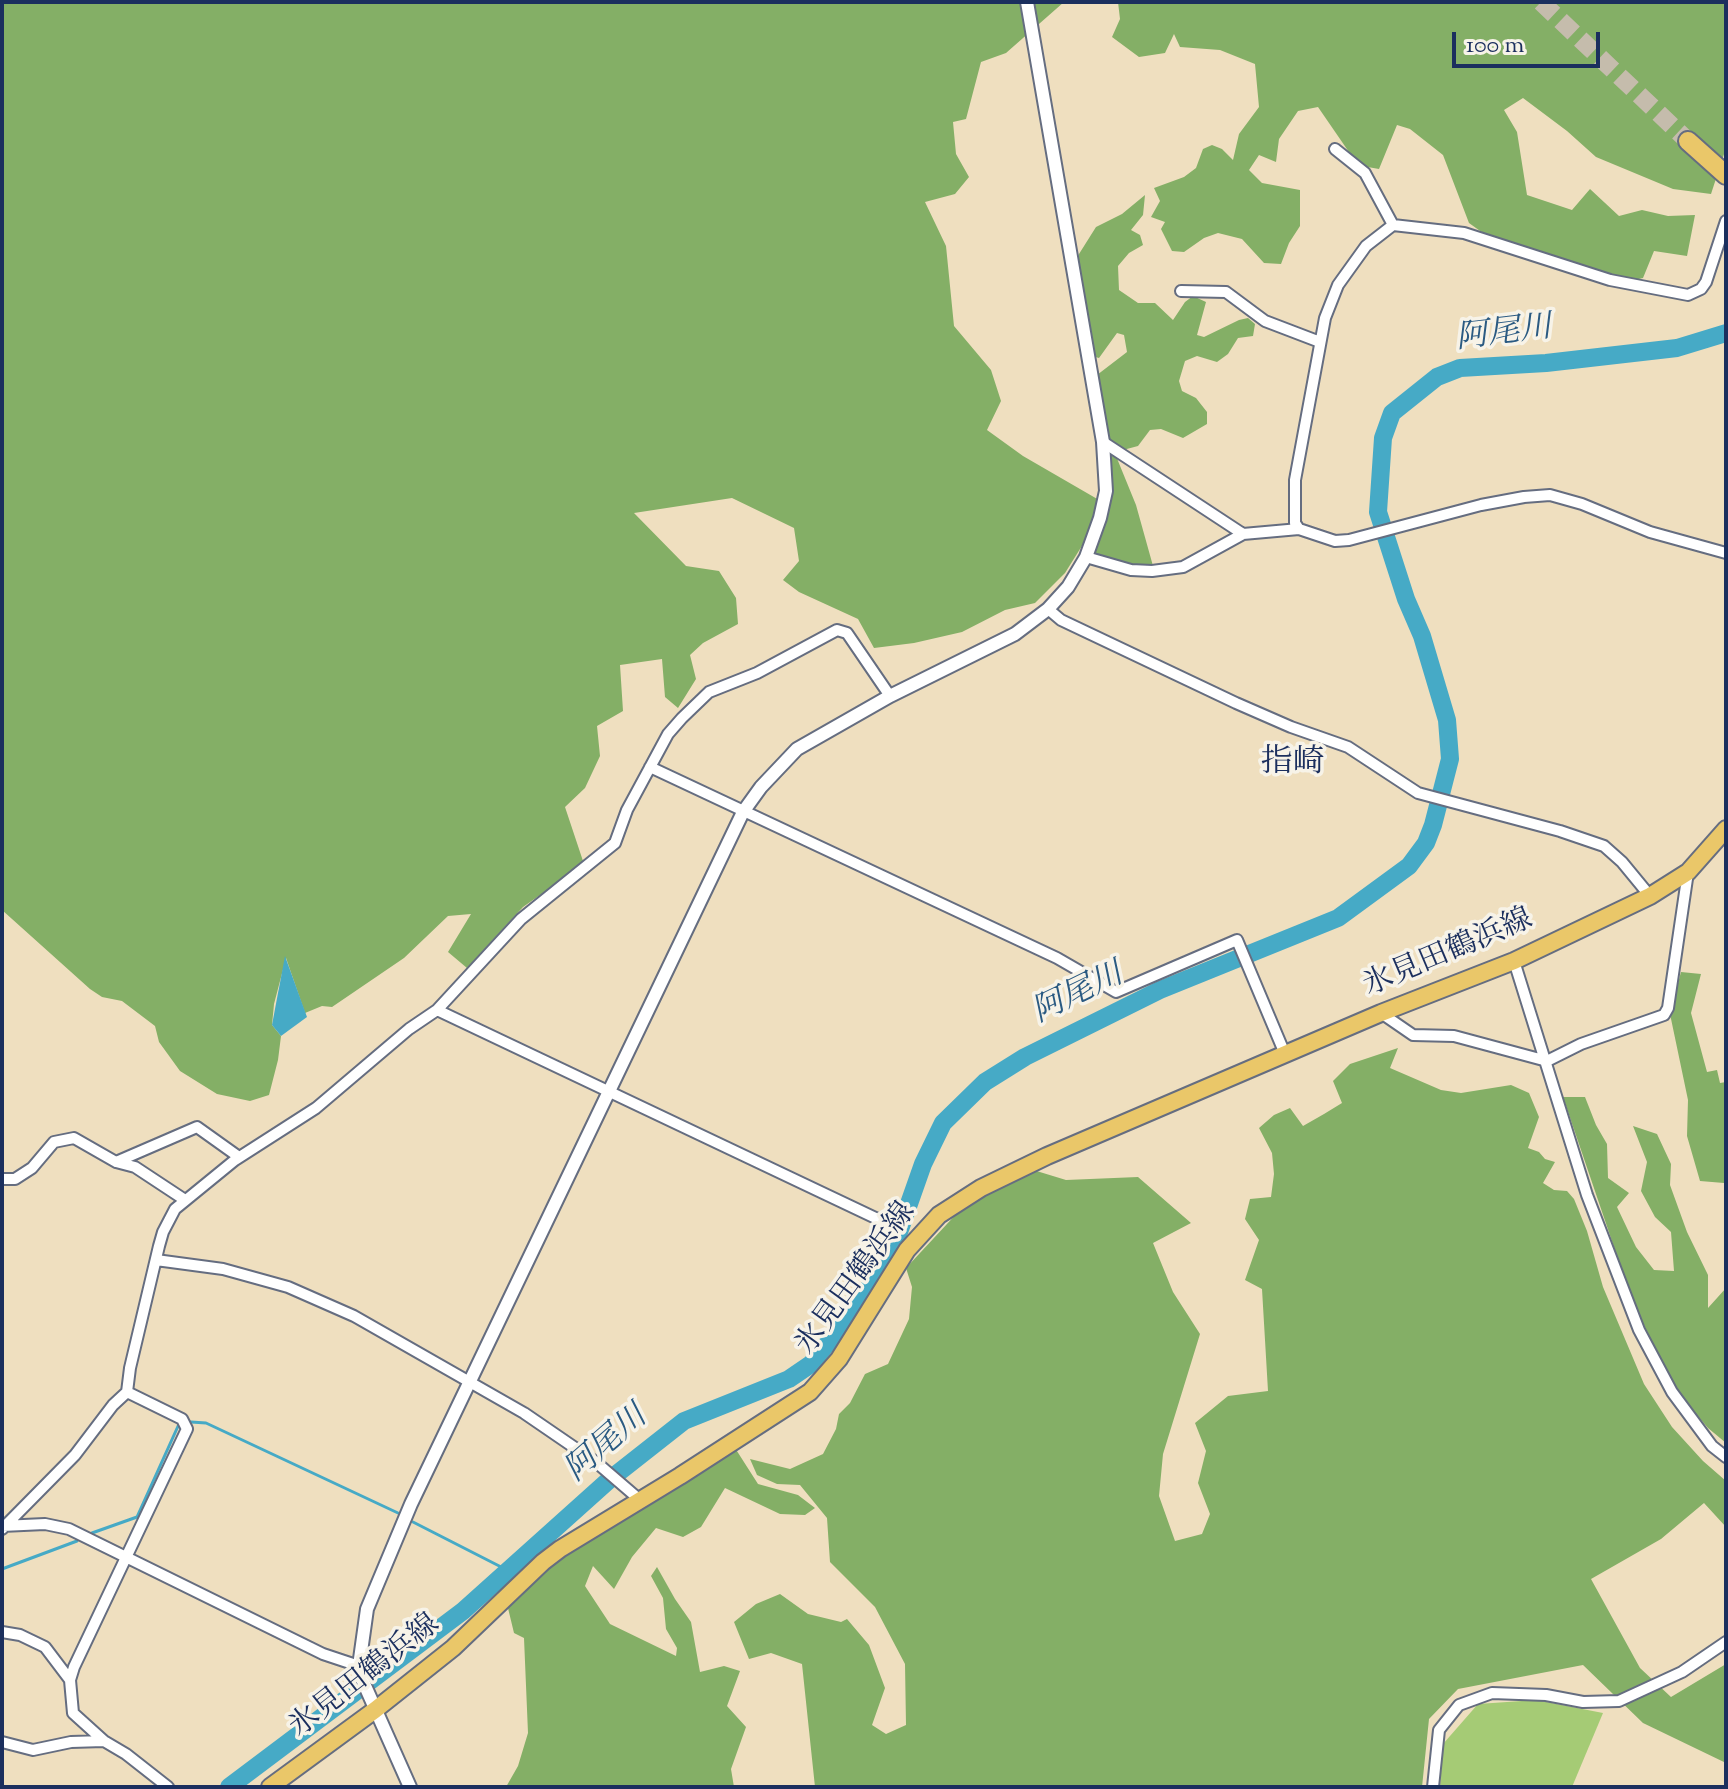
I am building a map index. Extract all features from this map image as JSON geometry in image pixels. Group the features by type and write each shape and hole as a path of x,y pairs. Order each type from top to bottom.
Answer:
{"highway":[{"path":"1726,166 1691,139 1726,175"}],"main road":[{"name":"氷見田鶴浜線","path":"270,1787 373,1704 453,1648 543,1562 634,1494 810,1392 839,1359 907,1250 939,1215 981,1188 1047,1156 1381,1013 1514,961 1650,896 1688,872 1725,831"}],"street":[{"path":"410,1787 360,1672 367,1609 378,1578 470,1382 743,812 761,787 797,749 890,696 1015,634 1048,609 1068,587 1086,557 1100,518 1106,491 1103,442 1027,2"},
{"path":"1335,149 1365,173 1393,225"},
{"path":"1299,529 1295,523 1295,480 1325,318 1338,285 1366,246 1393,225 1464,233 1610,280 1688,295 1701,289 1706,282 1726,221"},
{"path":"1181,291 1226,292 1265,321 1320,342"},
{"path":"1103,442 1243,534"},
{"path":"1086,557 1131,570 1183,567 1243,534 1299,529 1335,541 1361,538 1481,505 1550,495 1582,504 1650,532 1726,553"},
{"path":"1048,609 1061,620 1236,703 1348,747 1418,793 1604,846 1622,862 1650,896"},
{"path":"2,1527 75,1455 113,1405 127,1392 163,1232 175,1209 239,1157 316,1108 409,1029 437,1010 521,919 615,843 627,810 668,734 709,692 757,673 837,630 847,633 890,696"},
{"path":"650,767 1057,958 1116,992 1237,940 1285,1054"},
{"path":"1381,1013 1413,1035 1454,1036 1547,1061 1581,1044 1664,1015 1668,1008 1688,872"},
{"path":"1514,961 1587,1195 1639,1330 1672,1392 1712,1446 1726,1457"},
{"path":"437,1010 884,1222"},
{"path":"116,1162 197,1127 239,1157"},
{"path":"2,1179 15,1179 32,1168 54,1142 74,1138 116,1162 135,1167 185,1200"},
{"path":"156,1260 223,1269 288,1287 354,1316 524,1413 634,1494"},
{"path":"127,1392 182,1419 187,1429 70,1680 73,1713 104,1741 168,1787"},
{"path":"2,1527 45,1524 69,1529 360,1672"},
{"path":"2,1632 20,1635 45,1647 70,1680"},
{"path":"1433,1787 1439,1730 1459,1705 1492,1693 1546,1695 1583,1702 1619,1701 1682,1672 1726,1642"},
{"path":"2,1742 33,1750 71,1742 104,1741"}],"green space":[{"path":"2,2 1064,2 1006,53 981,62 966,119 953,122 956,154 969,177 955,194 925,202 946,246 954,326 991,370 1001,401 987,430 1023,456 1099,500 1090,533 1065,573 1035,603 1005,610 962,632 874,648 858,619 799,592 783,580 799,561 794,528 732,498 634,513 686,566 719,571 736,598 738,624 703,643 690,655 696,679 678,708 665,697 662,659 620,665 623,711 597,726 600,756 585,788 565,807 584,864 523,907 467,968 448,952 471,914 448,916 404,958 332,1007 322,1006 305,1013 286,958 274,1004 272,1025 281,1036 269,1095 250,1101 217,1094 180,1071 159,1042 155,1026 122,1001 102,997 90,989 2,910"},
{"path":"1118,2 1726,2 1726,148 1711,194 1673,189 1596,157 1523,98 1504,110 1517,132 1527,195 1572,210 1590,189 1619,216 1642,210 1668,216 1695,215 1687,256 1654,251 1643,278 1630,281 1483,233 1469,223 1443,155 1410,129 1397,125 1379,169 1362,166 1318,107 1298,111 1279,139 1276,162 1259,155 1249,170 1262,183 1300,190 1300,226 1281,264 1264,263 1242,239 1218,233 1204,238 1184,252 1172,251 1161,229 1165,222 1151,217 1160,201 1154,188 1184,177 1196,168 1203,149 1212,145 1222,149 1233,160 1239,134 1259,107 1255,64 1220,50 1180,47 1174,34 1165,53 1139,57 1112,37 1120,19"},
{"path":"1145,195 1143,215 1131,230 1140,235 1143,245 1129,253 1118,266 1119,290 1138,303 1155,303 1173,320 1193,296 1206,302 1197,335 1204,337 1239,320 1248,318 1255,324 1253,336 1238,338 1228,354 1217,362 1197,356 1185,361 1179,381 1182,391 1196,398 1207,412 1207,424 1183,438 1161,429 1150,430 1138,446 1123,450 1110,442 1097,375 1127,352 1124,335 1117,333 1099,358 1092,356 1074,267 1096,227 1122,214"},
{"path":"1110,453 1116,456 1136,505 1153,566 1126,566 1094,552 1111,501"},
{"path":"1681,972 1701,974 1691,1013 1707,1072 1717,1070 1720,1083 1726,1082 1726,1187 1724,1183 1700,1181 1687,1136 1688,1100 1670,1014"},
{"path":"1398,1048 1390,1068 1441,1090 1461,1093 1511,1085 1529,1093 1539,1117 1528,1148 1555,1162 1543,1183 1554,1190 1567,1191 1574,1199 1603,1287 1644,1384 1672,1427 1726,1481 1726,1527 1704,1503 1661,1539 1591,1579 1640,1668 1671,1697 1726,1664 1726,1763 1643,1723 1583,1665 1458,1689 1429,1719 1422,1787 815,1787 802,1664 771,1653 749,1659 734,1622 756,1604 780,1594 808,1614 841,1622 847,1619 869,1645 885,1688 872,1725 886,1734 906,1725 905,1664 875,1607 830,1562 827,1518 800,1485 777,1484 757,1475 750,1459 790,1469 823,1454 836,1429 839,1414 850,1403 865,1374 888,1364 909,1319 912,1287 906,1268 960,1210 1030,1169 1066,1180 1138,1177 1191,1223 1153,1243 1173,1292 1200,1334 1163,1454 1159,1496 1175,1541 1202,1534 1210,1514 1198,1483 1206,1451 1195,1423 1228,1396 1268,1391 1262,1289 1245,1280 1259,1240 1245,1219 1250,1199 1271,1197 1274,1174 1272,1153 1259,1128 1274,1115 1290,1108 1303,1126 1324,1114 1342,1103 1333,1081 1350,1064"},
{"path":"1563,1097 1585,1097 1607,1144 1608,1178 1629,1193 1617,1207 1636,1247 1654,1270 1674,1271 1671,1232 1655,1217 1641,1191 1647,1162 1633,1126 1657,1134 1671,1164 1670,1185 1687,1232 1708,1275 1708,1308 1726,1288 1726,1443 1708,1428 1674,1388 1632,1300"},
{"path":"735,1448 758,1484 798,1495 815,1508 805,1515 780,1514 725,1488 701,1527 683,1537 656,1528 632,1557 614,1589 593,1566 585,1586 610,1624 676,1656 677,1648 666,1629 663,1598 651,1576 657,1567 691,1622 700,1672 724,1666 740,1671 727,1706 746,1727 731,1769 734,1787 506,1787 518,1766 528,1733 524,1638 514,1633 507,1604 549,1567 617,1520"},
{"path":"1536,1700 1603,1713 1572,1787 1440,1787 1443,1744 1478,1704"}],"water":[{"path":"285,956 307,1017 281,1036 272,1025"}],"waterway":[{"name":"阿尾川","path":"229,1787 463,1611 609,1480 684,1421 789,1379 811,1364 862,1300 898,1235 923,1164 943,1123 985,1082 1025,1057 1160,990 1338,918 1409,866 1426,843 1433,825 1450,759 1447,720 1422,636 1406,599 1378,512 1383,438 1392,413 1437,377 1460,368 1546,363 1677,348 1726,333"},
{"path":"191,1422 206,1423 398,1513"},
{"path":"92,1533 137,1517 179,1424"},
{"path":"413,1522 509,1571"},
{"path":"2,1569 77,1541"}],"tunnel":[{"path":"1541,2 1688,141"}],"district":[{"name":"指崎","path":"1293,766"}]}
